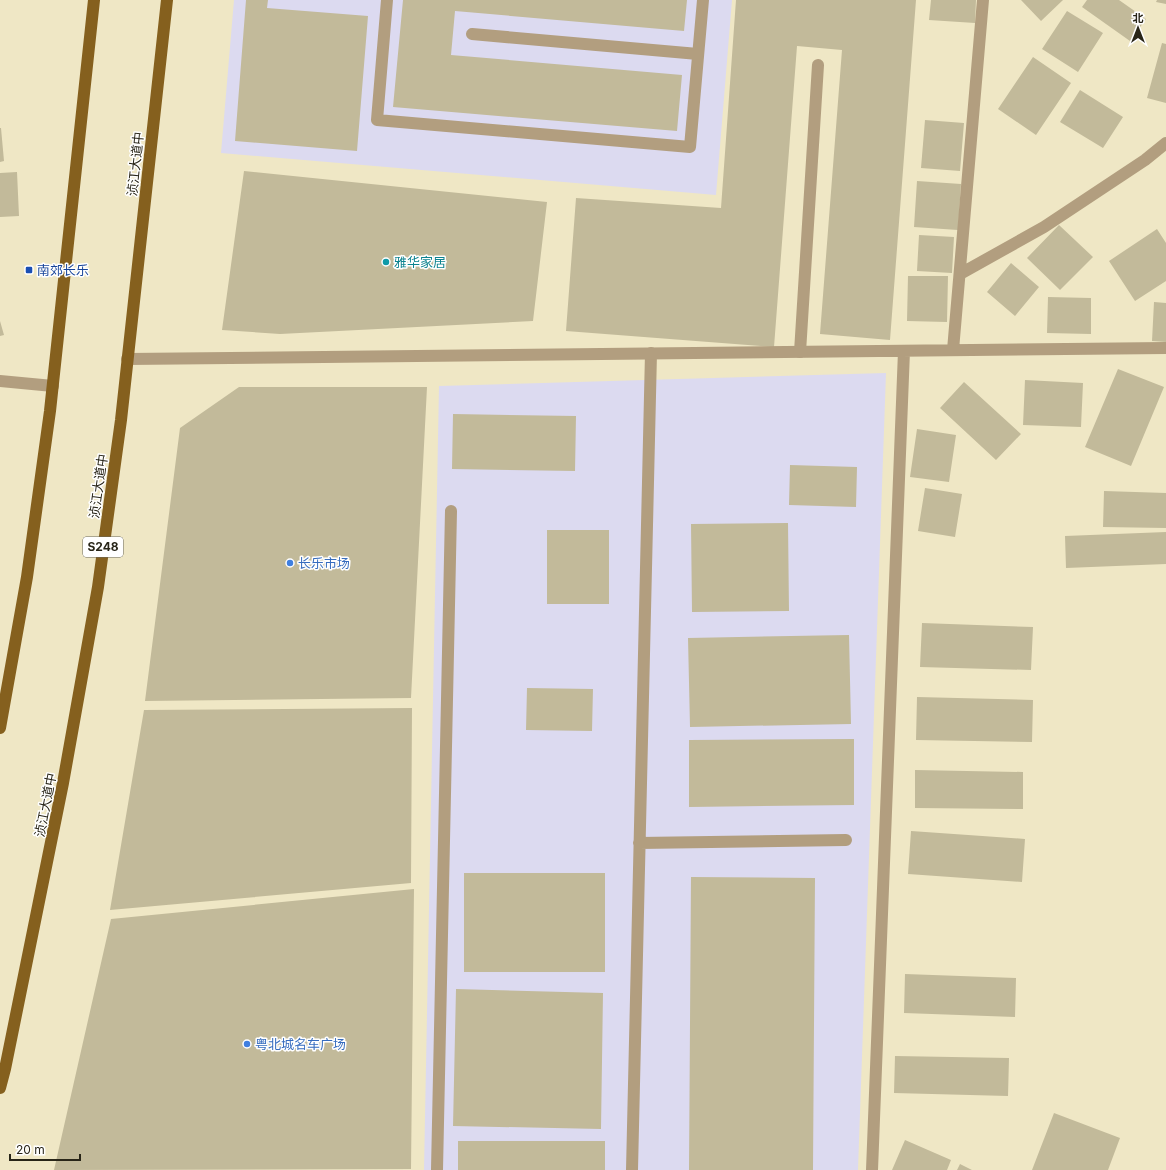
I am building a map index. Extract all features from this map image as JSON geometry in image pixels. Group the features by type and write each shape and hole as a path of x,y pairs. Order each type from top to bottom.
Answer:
{"main road":[{"path":"0,728 27,577 52,386 94,0"},
{"name":"浈江大道中","path":"0,1088 64,783 98,587 120,420 167,0"}],"street":[{"path":"387,0 376,120 690,147 703,0"},
{"path":"953,350 983,0"},
{"path":"472,34 698,54"},
{"path":"800,352 818,65"},
{"path":"960,274 1044,227 1145,160 1166,143"},
{"path":"127,359 1166,348"},
{"path":"872,1170 904,351"},
{"path":"632,1170 650,354"},
{"path":"0,381 52,386"},
{"path":"437,1170 451,511"},
{"path":"639,843 846,840"}],"shaded area":[{"path":"234,0 732,0 716,195 221,153"},
{"path":"886,373 858,1170 424,1170 439,386"}],"building":[{"path":"246,0 268,0 267,8 368,16 357,151 235,141"},
{"path":"403,0 687,0 684,31 455,11 451,55 682,75 677,131 393,107"},
{"path":"736,0 916,0 890,340 820,334 842,50 797,46 774,347 566,331 576,198 721,208"},
{"path":"931,0 976,0 975,23 929,20"},
{"path":"1021,0 1063,0 1041,21"},
{"path":"1087,0 1119,0 1146,19 1130,41 1082,7"},
{"path":"1157,0 1166,0 1166,4 1156,2"},
{"path":"1067,11 1103,33 1078,72 1042,49"},
{"path":"1162,43 1166,44 1166,103 1147,98"},
{"path":"1033,57 1071,83 1036,135 998,109"},
{"path":"1080,90 1123,117 1103,148 1060,122"},
{"path":"925,120 964,123 960,171 921,168"},
{"path":"0,128 4,161 0,162"},
{"name":"雅华家居","path":"244,171 547,202 533,321 280,334 222,330"},
{"path":"17,172 19,216 0,217 0,173"},
{"path":"917,181 961,184 958,230 914,227"},
{"path":"1059,225 1093,257 1060,290 1027,258"},
{"path":"1157,229 1166,243 1166,281 1135,301 1109,261"},
{"path":"919,235 954,237 952,273 917,271"},
{"path":"1011,263 1039,287 1015,316 987,292"},
{"path":"908,276 948,276 947,322 907,321"},
{"path":"1048,297 1091,298 1091,334 1047,333"},
{"path":"1154,302 1166,303 1166,342 1152,341"},
{"path":"0,321 4,335 0,336"},
{"path":"1118,369 1164,387 1131,466 1085,447"},
{"path":"1025,380 1083,383 1081,427 1023,425"},
{"path":"964,382 1021,434 996,460 940,408"},
{"name":"长乐市场","path":"239,387 427,387 411,698 145,701 180,428"},
{"path":"453,414 576,416 575,471 452,469"},
{"path":"917,429 956,435 949,482 910,477"},
{"path":"790,465 857,467 856,507 789,505"},
{"path":"925,488 962,494 955,537 918,531"},
{"path":"1104,491 1166,493 1166,528 1103,527"},
{"path":"788,523 789,611 692,612 691,524"},
{"path":"547,530 609,530 609,604 547,604"},
{"path":"1166,532 1166,564 1066,568 1065,536"},
{"path":"922,623 1033,627 1031,670 920,667"},
{"path":"849,635 851,724 690,727 688,638"},
{"path":"527,688 593,689 592,731 526,730"},
{"path":"917,697 1033,700 1032,742 916,740"},
{"path":"412,708 411,883 110,910 144,710"},
{"path":"854,739 854,805 689,807 689,740"},
{"path":"915,770 1023,772 1023,809 915,808"},
{"path":"911,831 1025,839 1022,882 908,874"},
{"path":"464,873 605,873 605,972 464,972"},
{"path":"691,877 815,878 813,1170 689,1170"},
{"name":"粤北城名车广场","path":"414,889 411,1169 54,1170 111,919"},
{"path":"905,974 1016,978 1015,1017 904,1013"},
{"path":"456,989 603,993 601,1129 453,1126"},
{"path":"895,1056 1009,1058 1008,1096 894,1093"},
{"path":"1054,1113 1120,1138 1108,1170 1032,1170"},
{"path":"905,1140 951,1160 947,1170 892,1170"},
{"path":"458,1141 605,1141 605,1170 458,1170"},
{"path":"960,1164 972,1170 957,1170"}],"place":[{"name":"雅华家居","path":"386,262"},
{"name":"南郊长乐","path":"29,270"},
{"name":"长乐市场","path":"290,563"},
{"name":"粤北城名车广场","path":"247,1044"}]}
